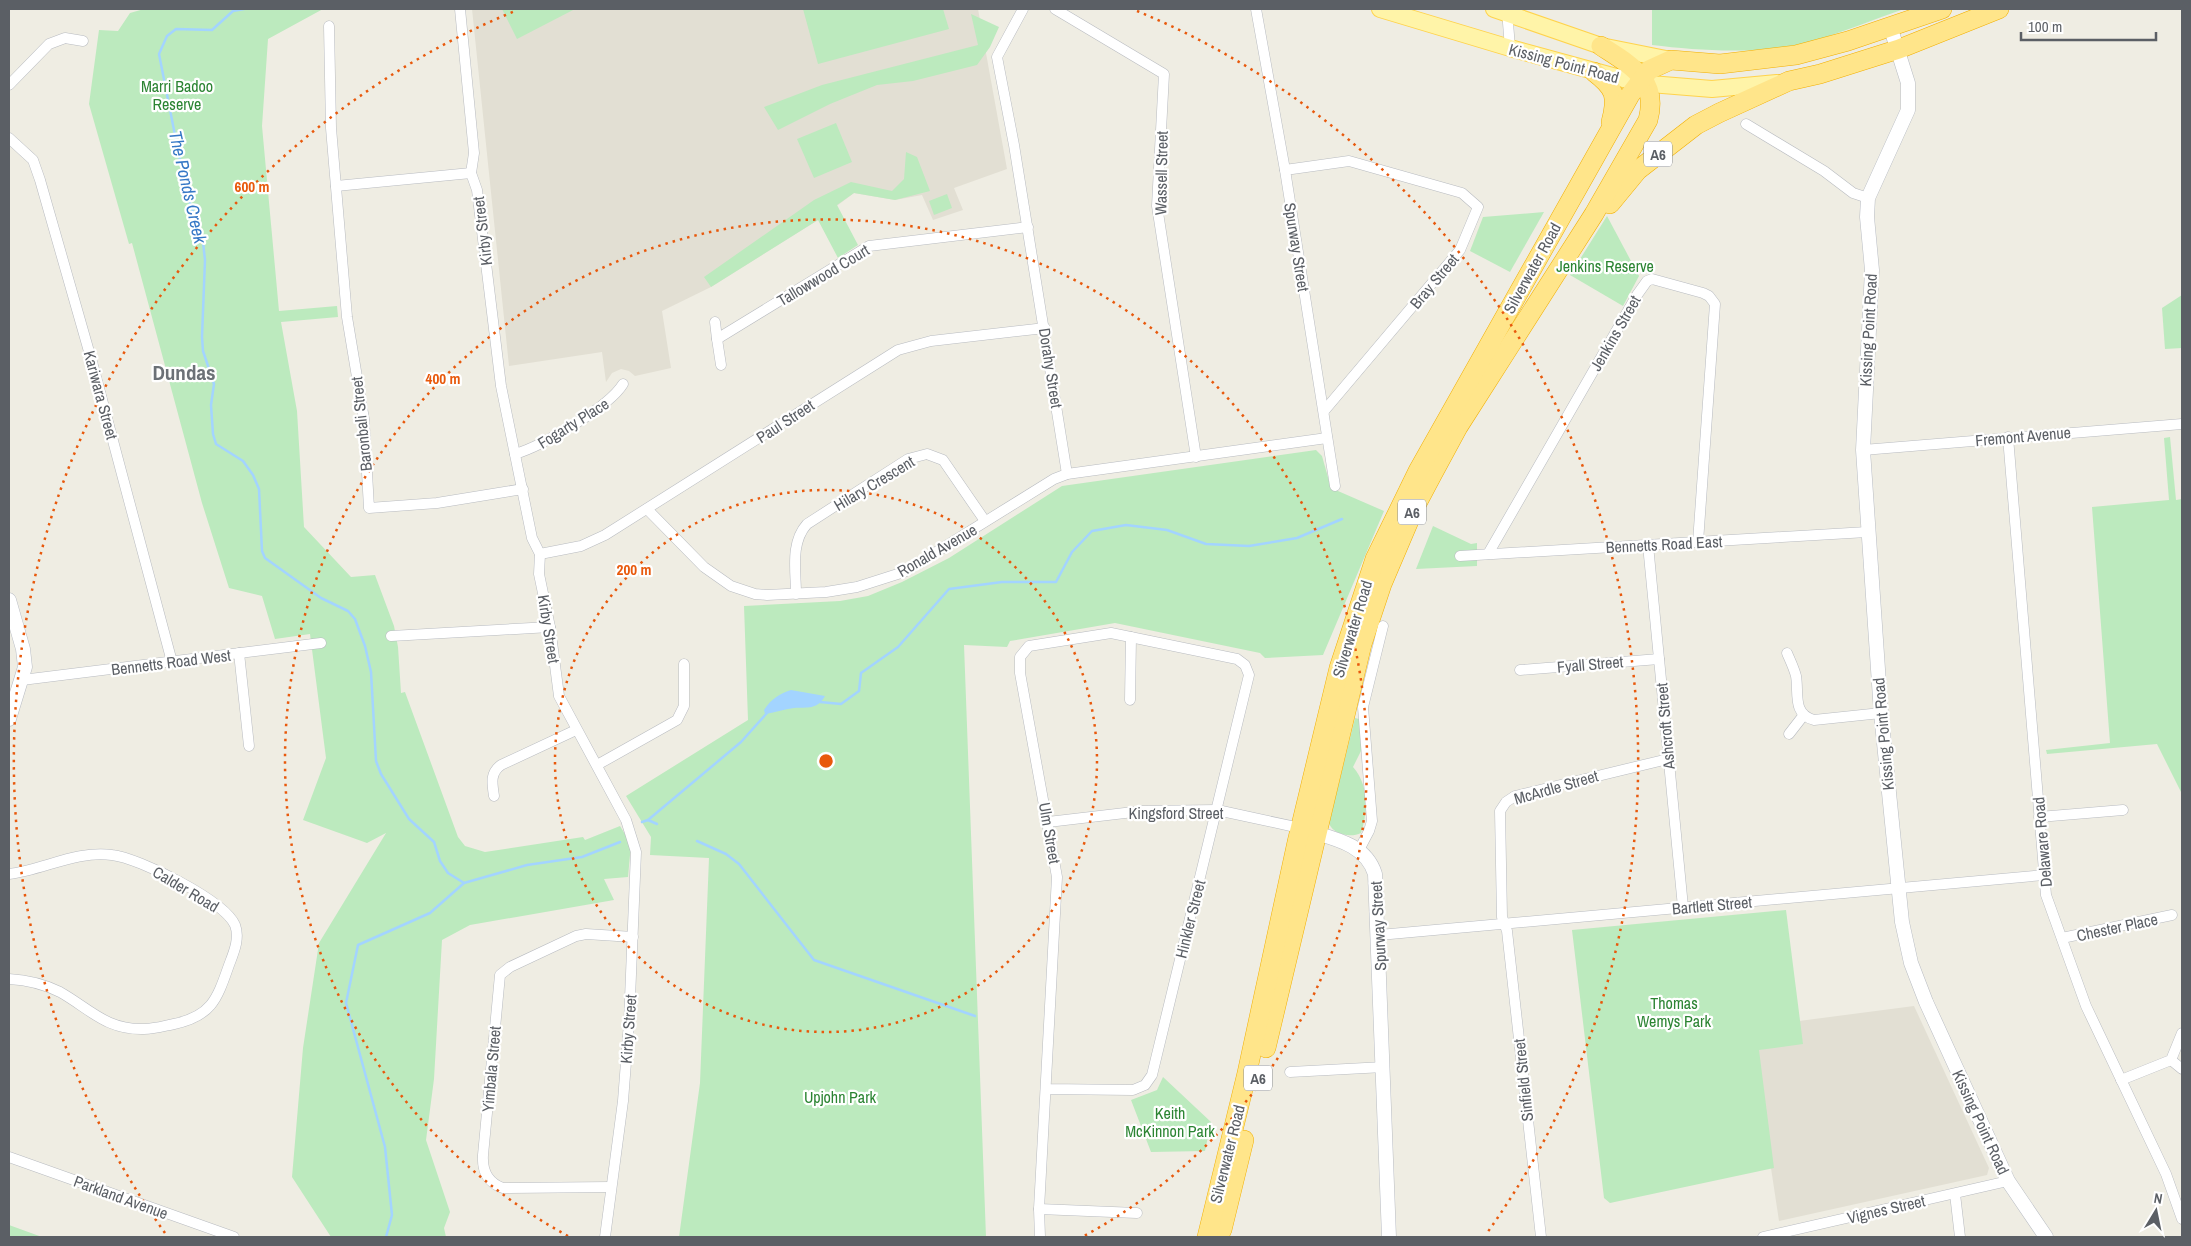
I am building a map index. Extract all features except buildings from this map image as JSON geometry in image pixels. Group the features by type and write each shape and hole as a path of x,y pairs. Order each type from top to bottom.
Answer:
{"highway":[{"path":"1890,26 1942,9"},
{"name":"A6","path":"1898,49 1998,9"},
{"name":"Kissing Point Road","path":"1671,60 1720,64 1796,55 1890,26"},
{"path":"1601,46 1632,67 1642,81"},
{"name":"Kissing Point Road","path":"1789,81 1820,74 1898,49"},
{"name":"Silverwater Road","path":"1220,1237 1308,831 1339,668 1375,559 1418,471 1609,133 1642,81 1656,66 1671,60"},
{"path":"1594,72 1610,86 1615,100 1609,133"},
{"name":"Silverwater Road","path":"1206,1237 1308,831 1362,644 1382,584 1414,509 1458,427 1560,268 1644,129 1650,110 1642,81"},
{"name":"Silverwater Road","path":"1560,268 1587,238 1611,202 1638,170 1696,125 1789,81"}],"main road":[{"name":"Kissing Point Road","path":"1380,9 1594,72 1642,81 1730,89 1789,81"},
{"name":"Kissing Point Road","path":"1503,10 1601,46 1671,60"}],"street":[{"name":"Kirby Street","path":"460,9 474,153 471,173 478,190 500,386 516,454 532,538 540,554 540,574 550,627 559,696 629,825 635,843 633,937 623,1091 604,1237"},
{"name":"Dorahy Street","path":"1023,9 997,58 1045,328 1067,474"},
{"name":"Wassell Street","path":"1055,9 1164,74 1157,206 1196,456"},
{"name":"Spurway Street","path":"1256,9 1285,170 1335,486"},
{"path":"1503,10 1510,48"},
{"name":"Baronbali Street","path":"329,26 331,128 347,317 364,419 369,508 437,503 523,489"},
{"name":"Kissing Point Road","path":"1890,26 1908,83 1908,110 1868,198 1867,216 1872,270 1863,450 1867,532 1881,713 1902,922 1911,963 1918,983 2008,1181 2046,1237"},
{"path":"9,85 49,44 65,38 83,41"},
{"path":"1746,124 1824,171 1853,193 1868,198"},
{"name":"Kariwara Street","path":"9,138 33,160 40,180 90,353 172,662"},
{"name":"Bray Street","path":"1285,170 1349,161 1462,193 1478,207 1460,250 1324,410"},
{"path":"336,186 471,173"},
{"name":"Tallowwood Court","path":"718,339 869,246 1028,227"},
{"name":"Jenkins Street","path":"1488,554 1636,295 1647,281 1652,279 1703,293 1709,296 1715,304 1698,542"},
{"path":"714,322 721,365"},
{"name":"Paul Street","path":"540,554 594,541 898,350 932,342 1045,328"},
{"name":"Fogarty Place","path":"516,454 540,444 605,404 618,392 623,384"},
{"name":"Fremont Avenue","path":"1863,450 2182,424"},
{"name":"Delaware Road","path":"2008,437 2046,895 2086,1006 2166,1174 2182,1219"},
{"path":"1067,474 1327,438"},
{"name":"Hilary Crescent","path":"796,594 796,549 801,531 807,524 908,459 927,454 943,460 985,522"},
{"name":"Ronald Avenue","path":"647,509 704,566 731,586 755,594 796,594 857,588 904,572 1054,479 1067,474"},
{"name":"Bennetts Road East","path":"1460,556 1867,532"},
{"name":"Ashcroft Street","path":"1648,545 1683,907"},
{"path":"9,600 24,659 22,680 9,719"},
{"path":"1359,850 1370,831 1372,821 1364,700 1383,626"},
{"path":"391,636 550,627"},
{"name":"Ulm Street","path":"1040,1237 1039,1209 1057,877 1020,673 1020,657 1029,646 1111,633 1237,659"},
{"path":"1130,700 1131,637"},
{"name":"Bennetts Road West","path":"22,680 320,643"},
{"path":"239,653 249,746"},
{"path":"1787,653 1796,675 1798,707 1804,716 1814,720 1881,713"},
{"name":"Fyall Street","path":"1520,670 1659,658"},
{"name":"Hinkler Street","path":"1046,1089 1133,1090 1144,1085 1152,1075 1249,675 1246,665 1237,659"},
{"path":"597,765 677,720 684,706 684,664"},
{"path":"1789,734 1804,716"},
{"path":"494,796 492,780 496,768 576,730"},
{"name":"McArdle Street","path":"1504,924 1502,917 1499,824 1500,811 1506,802 1515,796 1533,790 1668,759"},
{"name":"Kingsford Street","path":"1048,822 1142,811 1217,810 1308,831 1359,850"},
{"path":"2039,817 2123,810"},
{"name":"Spurway Street","path":"1359,850 1371,862 1375,874 1390,1237"},
{"name":"Calder Road","path":"9,874 92,855 107,854 124,857 147,865 170,877 216,906 232,920 237,932 233,955 214,1003 195,1018 153,1028 128,1028 110,1024 53,989 34,982 9,979"},
{"name":"Bartlett Street","path":"1379,935 2044,875"},
{"name":"Chester Place","path":"2062,938 2172,915"},
{"name":"Sinfield Street","path":"1504,924 1541,1237"},
{"name":"Yimbala Street","path":"611,1187 503,1188 490,1181 485,1174 483,1155 500,975 510,966 576,936 586,934 633,937"},
{"path":"2121,1080 2172,1060 2182,1033"},
{"path":"2172,1060 2182,1069"},
{"path":"1290,1072 1384,1067"},
{"name":"Parkland Avenue","path":"9,1156 234,1237"},
{"name":"Vignes Street","path":"1763,1237 2008,1181"},
{"path":"1955,1194 1960,1237"},
{"path":"1039,1209 1138,1213"}],"shaded area":[{"path":"472,9 978,9 1007,169 954,188 963,210 933,220 922,195 895,200 854,193 818,220 711,287 662,311 671,368 635,376 629,371 621,369 612,373 606,382 602,352 509,366"},
{"path":"1914,1006 1989,1168 1987,1175 1779,1221 1753,1049 1799,1021"}],"green space":[{"name":"Marri Badoo Reserve","path":"144,9 323,9 268,39 262,126 279,311 337,306 338,317 281,322 297,411 304,527 351,577 375,575 394,626 398,647 401,693 405,692 458,837 465,846 485,852 583,837 585,840 620,826 631,844 628,877 604,879 614,900 470,925 442,940 434,1079 426,1140 450,1212 444,1228 446,1237 331,1237 292,1177 303,1048 319,943 386,833 367,843 303,820 326,758 310,634 275,639 262,596 229,588 202,503 132,243 129,244 89,104 99,30 118,31 130,13"},
{"path":"502,9 575,9 517,39"},
{"path":"803,9 943,9 949,29 818,64"},
{"path":"1652,9 1904,9 1813,41 1754,50 1712,50 1652,45"},
{"path":"971,14 999,27 990,47 977,65 913,81 877,85 830,104 778,130 764,107 822,85 978,45"},
{"path":"836,123 852,162 814,178 797,139"},
{"path":"906,152 917,157 930,191 895,200 854,193 837,205 858,245 838,258 818,220 711,287 704,277 814,200 851,182 892,191 904,179"},
{"path":"947,194 952,208 934,215 929,201"},
{"path":"1544,212 1510,272 1470,251 1483,217"},
{"name":"Jenkins Reserve","path":"1607,216 1639,276 1623,306 1570,275"},
{"path":"2182,295 2182,348 2165,349 2162,308"},
{"path":"2170,437 2176,500 2182,499 2182,794 2157,744 2047,754 2046,750 2110,743 2092,507 2169,500 2164,438"},
{"name":"Upjohn Park","path":"1316,450 1322,456 1331,488 1384,511 1323,655 1265,658 1260,653 1115,623 1010,641 1007,647 964,645 986,1237 679,1237 700,1083 709,858 650,855 651,837 626,796 748,720 744,606 840,601 868,596 902,582 949,558 1062,486"},
{"path":"1433,526 1471,544 1477,543 1477,566 1416,569"},
{"path":"1355,718 1359,719 1362,749 1353,767 1362,782 1366,807 1361,833 1348,835 1338,833 1329,823"},
{"name":"Thomas Wemys Park","path":"1786,910 1803,1044 1759,1050 1774,1168 1610,1203 1604,1198 1572,930"},
{"name":"Keith McKinnon Park","path":"1163,1077 1211,1122 1205,1151 1151,1152 1131,1100 1157,1090"},
{"path":"9,1225 42,1237 9,1237"}],"water":[{"path":"791,690 825,696 819,704 812,707 765,714 764,710 772,700"}],"waterway":[{"name":"The Ponds Creek","path":"244,9 233,11 212,30 176,29 167,36 159,54 186,191 203,242 205,260 202,337 203,351 214,384 211,405 213,434 216,444 243,461 253,475 259,489 262,551 265,558 321,598 348,611 355,619 365,646 371,672 376,761 381,774 409,819 434,842 440,861 448,873 464,883 430,913 358,945 346,1003 385,1147 392,1215 386,1237"},
{"path":"820,702 841,704 859,691 861,673 898,647 949,589 1002,582 1056,582 1072,552 1092,531 1126,525 1167,530 1206,544 1249,546 1297,538 1342,519"},
{"path":"642,822 648,820 741,742 767,713"},
{"path":"648,820 657,824"},
{"path":"697,841 726,854 739,864 814,960 975,1016"},
{"path":"464,883 527,865 582,857 620,842"}],"district":[{"name":"Dundas","path":"184,372"}]}
